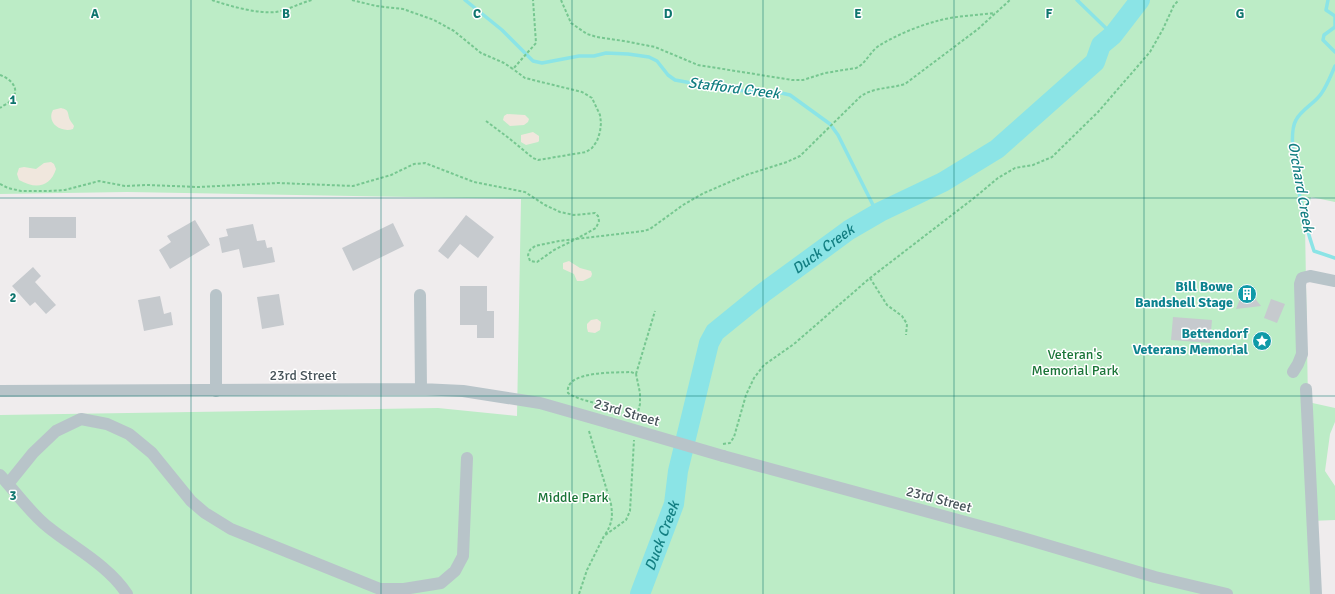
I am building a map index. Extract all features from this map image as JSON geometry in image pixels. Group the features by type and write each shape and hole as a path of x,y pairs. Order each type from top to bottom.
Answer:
{"street":[{"path":"1293,372 1302,354 1300,284 1302,278 1310,276 1335,281"},
{"path":"216,294 216,391"},
{"path":"420,295 421,389"},
{"name":"23rd Street","path":"0,391 421,389 463,391 540,403 612,418 723,456 994,530 1155,578 1227,594"},
{"path":"1306,389 1316,594"},
{"path":"127,594 119,583 100,566 46,526 4,480 56,431 81,419 107,424 129,434 152,453 191,501 205,513 231,529 380,589 404,589 441,583 456,571 463,556 467,458"}],"path":[{"path":"212,0 246,9 267,12 282,10 312,0"},
{"path":"352,0 376,6 403,9 434,20 454,31 481,53 504,63 525,78 582,92 592,98 601,119 600,132 597,141 592,148 586,152 538,160 533,158 510,138 486,121"},
{"path":"513,69 536,43 533,0"},
{"path":"561,0 571,23 587,34 655,47 698,65 792,80 803,80 830,72 856,68 860,66 878,46 900,35 937,21 995,13"},
{"path":"0,184 8,188 21,191 66,190 99,181 125,186 147,185 198,187 289,183 330,186 359,186 391,175 414,164 426,163 474,182 525,192 545,205 560,212 574,215 595,214 598,216 599,221 596,228 578,238 554,250 538,262 530,261 528,258 529,252 535,246 578,238 644,231 704,193 746,175 787,162 800,156 861,96 873,90 905,84 978,29 1010,0"},
{"path":"717,442 723,444 730,443 734,437 746,395 754,378 764,365 794,344 870,278 998,178 1015,168 1033,165 1052,158 1098,112 1150,52 1174,5 1179,0"},
{"path":"0,75 12,81 15,93 14,97 10,101 0,108"},
{"path":"870,278 887,305 902,316 907,324 906,335"},
{"path":"635,422 640,404 640,392 636,374 655,311"},
{"path":"612,418 606,407 574,397 568,393 570,384 586,374 631,372 636,374"},
{"path":"579,594 587,570 610,526 613,515 589,431"},
{"path":"604,536 626,520 630,511 634,436"}],"green space":[{"path":"0,0 1335,0 1335,202 1311,197 1305,224 1308,402 1335,408 1335,422 1330,434 1325,471 1335,486 1335,520 1310,521 1310,594 0,594 0,415 438,408 517,416 521,199 127,192 0,194"}],"sand":[{"path":"61,108 68,112 70,120 74,126 73,129 64,130 53,123 51,115 53,110"},
{"path":"507,114 525,115 529,119 524,125 510,126 503,120 504,116"},
{"path":"533,132 539,136 538,142 526,145 521,142 521,135"},
{"path":"51,162 54,164 56,169 50,180 46,183 41,185 31,185 19,180 17,174 19,168 24,167 36,169 44,163"},
{"path":"569,261 580,268 591,271 591,277 583,281 577,281 574,274 563,269 563,263"},
{"path":"597,319 601,322 600,330 595,333 588,332 587,324 591,320"}],"building":[{"path":"466,215 494,237 478,258 460,244 448,259 438,251"},
{"path":"29,217 76,217 76,238 29,238"},
{"path":"195,220 210,245 170,269 159,250 171,242 167,236"},
{"path":"393,223 404,246 353,271 342,248"},
{"path":"253,224 257,241 265,240 267,248 272,247 275,262 243,268 239,249 222,253 219,238 228,236 226,229"},
{"path":"33,267 41,276 35,282 56,305 46,314 35,302 30,306 12,286"},
{"path":"460,286 487,286 487,311 494,311 494,338 477,338 477,325 460,325"},
{"name":"Bill Bowe Bandshell Stage","path":"1245,286 1261,306 1236,309"},
{"path":"279,294 284,325 262,329 257,297"},
{"path":"160,296 164,314 171,312 173,325 144,331 138,300"},
{"path":"1271,299 1285,304 1277,323 1264,318"},
{"path":"1173,317 1212,320 1210,343 1171,340"}],"waterway":[{"name":"Stafford Creek","path":"465,0 502,30 533,61 542,63 579,56 594,56 606,53 628,54 649,57 657,61 668,75 675,80 730,90 777,92 790,95 830,124 838,135 873,205 880,212"},
{"path":"1077,0 1113,35"},
{"name":"Duck Creek","path":"640,594 674,504 678,471 709,343 715,332 763,293 849,230 880,212 943,182 997,149 1095,62 1101,45 1113,35 1140,0"},
{"name":"Orchard Creek","path":"1328,0 1326,10 1335,16 1335,27 1324,35 1323,40 1335,52"},
{"name":"Orchard Creek","path":"1335,66 1321,94 1298,116 1293,130 1294,164 1306,224 1314,251 1335,258"}],"place":[{"name":"Bill Bowe Bandshell Stage","path":"1247,294"},
{"name":"Bettendorf Veterans Memorial","path":"1262,341"}],"park label":[{"name":"Veteran's Memorial Park","path":"1075,362"},
{"name":"Middle Park","path":"573,497"}]}
